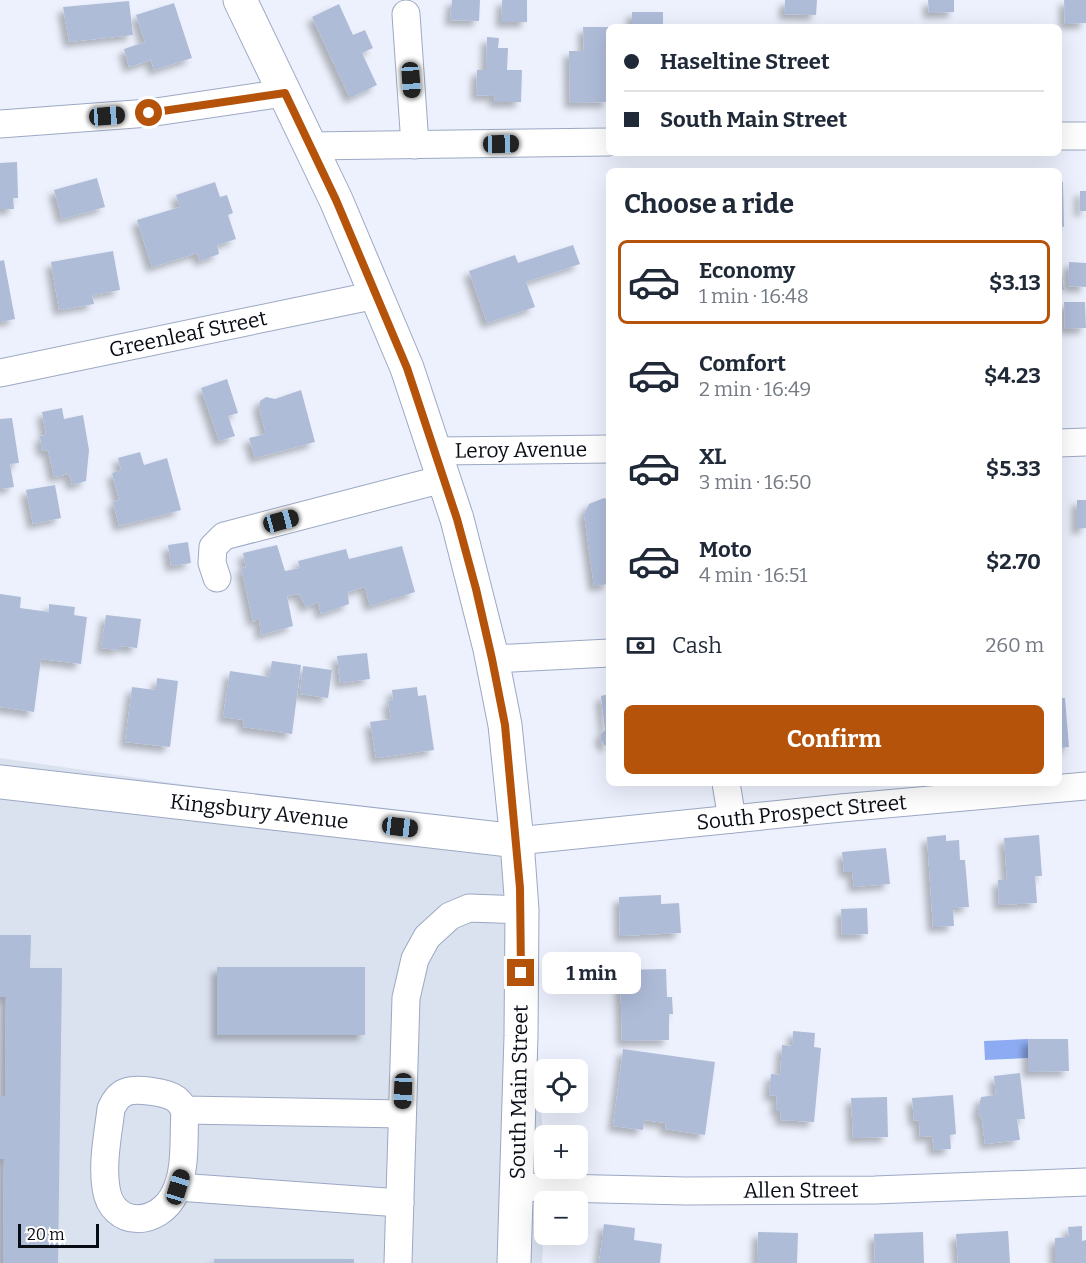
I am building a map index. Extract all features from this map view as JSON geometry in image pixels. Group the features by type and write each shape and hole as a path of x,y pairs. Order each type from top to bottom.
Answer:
{"main road":[{"name":"South Main Street","path":"240,0 336,200 407,368 462,539 492,659 505,725 522,910 521,1036 513,1263"},
{"name":"Kingsbury Avenue","path":"0,782 517,841"}],"street":[{"path":"406,14 415,145"},
{"path":"0,124 149,113 285,93"},
{"path":"1062,136 1086,136"},
{"path":"310,146 606,142"},
{"name":"Greenleaf Street","path":"0,373 376,295"},
{"path":"1062,443 1086,442"},
{"name":"Leroy Avenue","path":"217,578 212,563 213,547 224,536 438,465 606,449"},
{"path":"492,659 606,653"},
{"path":"726,786 732,819"},
{"name":"South Prospect Street","path":"517,841 1086,786"},
{"path":"398,1263 406,998 415,959 427,937 450,916 469,908 522,910"},
{"path":"129,1091 137,1091 165,1093 177,1099 185,1110 182,1174 168,1205 158,1214 141,1219 123,1216 112,1206 106,1190 105,1173 111,1109 119,1096 129,1091"},
{"path":"185,1110 402,1114"},
{"name":"Allen Street","path":"516,1187 686,1191 875,1190 1086,1182"},
{"path":"178,1187 400,1203"}],"shaded area":[{"path":"0,758 525,834 538,1059 534,1059 534,1113 541,1113 542,1125 534,1125 534,1179 545,1179 546,1190 534,1191 534,1245 543,1245 542,1263 0,1263"}],"water":[{"path":"1028,1039 1028,1058 985,1060 984,1041"}],"building":[{"path":"452,0 480,0 479,21 450,20"},
{"path":"502,0 527,0 527,22 501,22"},
{"path":"785,0 817,0 816,15 784,14"},
{"path":"928,0 954,0 954,12 929,13"},
{"path":"1064,0 1086,0 1086,23 1065,24"},
{"path":"129,1 133,35 69,42 63,7"},
{"path":"174,3 192,58 154,70 151,60 129,67 124,49 145,42 136,15"},
{"path":"339,4 353,35 365,30 373,48 362,53 377,85 350,98 312,17"},
{"path":"632,12 663,12 663,24 632,24"},
{"path":"583,27 606,27 606,102 570,103 569,51 584,51"},
{"path":"487,37 499,38 498,48 508,48 507,70 522,70 521,102 494,102 495,96 476,95 477,70 486,70"},
{"path":"17,162 18,198 13,198 14,209 0,209 0,163"},
{"path":"97,178 105,207 62,219 54,190"},
{"path":"215,182 220,197 227,195 233,213 228,215 236,239 217,245 219,254 200,261 197,253 152,267 137,220 180,207 176,195"},
{"path":"1062,182 1063,182 1064,227 1062,227"},
{"path":"1080,191 1086,191 1086,211 1080,211"},
{"path":"573,245 580,264 526,282 535,307 487,323 469,271 515,255 518,263"},
{"path":"113,251 120,290 92,295 94,304 59,310 51,262"},
{"path":"4,260 15,319 0,322 0,261"},
{"path":"1069,262 1086,263 1086,287 1068,286"},
{"path":"1064,302 1085,302 1086,328 1065,329"},
{"path":"227,379 238,413 228,416 235,436 219,441 201,388"},
{"path":"301,390 315,442 255,458 249,438 266,434 259,408 260,401 266,397 275,399"},
{"path":"62,408 64,419 83,415 89,450 86,481 72,485 69,474 54,477 48,450 42,451 40,436 46,435 42,412"},
{"path":"12,418 19,463 10,464 14,487 0,489 0,419"},
{"path":"140,452 144,465 167,458 181,510 119,526 113,502 119,500 112,473 121,470 118,458"},
{"path":"55,485 61,518 33,524 26,490"},
{"path":"606,499 606,584 594,586 584,514 589,504"},
{"path":"1077,500 1086,500 1086,528 1077,529"},
{"path":"188,542 191,563 171,566 168,545"},
{"path":"277,545 285,571 300,568 298,561 346,549 349,559 402,546 415,592 370,606 365,587 348,592 349,604 321,614 318,602 306,607 299,594 287,596 293,626 261,635 259,618 253,622 241,567 246,568 243,553"},
{"path":"0,594 21,597 20,608 49,612 49,604 75,607 74,615 87,617 81,664 41,659 34,712 0,707"},
{"path":"106,615 141,619 137,648 119,646 119,650 101,648"},
{"path":"367,653 370,679 340,683 337,656"},
{"path":"272,661 301,665 292,734 243,727 244,720 223,717 230,671 269,677"},
{"path":"303,666 332,670 328,698 300,694"},
{"path":"157,678 178,681 170,747 125,742 132,687 156,690"},
{"path":"417,687 418,696 426,695 434,750 376,758 370,722 391,719 388,701 393,700 392,690"},
{"path":"606,695 606,746 601,740 601,734 605,730 601,696"},
{"path":"1062,698 1065,698 1069,747 1062,748"},
{"path":"946,835 946,841 959,840 960,860 965,860 969,907 953,908 954,926 933,927 927,837"},
{"path":"1039,835 1042,876 1035,876 1037,903 999,905 998,880 1007,880 1004,838"},
{"path":"886,848 890,884 854,887 852,872 844,872 842,852"},
{"path":"661,895 661,904 679,903 681,933 620,936 619,897"},
{"path":"867,908 868,934 842,935 841,909"},
{"path":"0,935 31,935 30,968 62,968 58,1263 3,1263 4,1159 0,1159 0,1096 5,1096 6,997 0,997"},
{"path":"217,967 365,967 365,1035 217,1035"},
{"path":"666,969 667,997 672,997 673,1014 669,1014 669,1040 622,1041 620,970"},
{"path":"793,1031 815,1033 814,1047 821,1048 814,1122 780,1120 781,1111 776,1111 777,1096 769,1095 771,1074 780,1075 782,1045 792,1046"},
{"path":"1028,1039 1068,1039 1069,1071 1028,1072"},
{"path":"623,1049 715,1062 705,1135 665,1129 666,1123 644,1120 643,1130 613,1126"},
{"path":"1020,1073 1025,1119 1017,1119 1020,1140 985,1144 982,1121 978,1112 981,1097 996,1095 994,1076"},
{"path":"953,1095 956,1134 950,1135 951,1149 934,1150 932,1136 920,1137 919,1120 914,1121 912,1098"},
{"path":"887,1097 888,1137 853,1138 851,1098"},
{"path":"604,1224 635,1228 634,1240 662,1244 660,1263 599,1263"},
{"path":"1082,1226 1082,1241 1086,1240 1086,1263 1055,1263 1055,1238 1069,1237 1068,1227"},
{"path":"1008,1231 1010,1263 958,1263 956,1234"},
{"path":"758,1232 798,1233 797,1263 757,1263"},
{"path":"923,1232 924,1263 875,1263 874,1234"},
{"path":"214,1259 354,1259 354,1263 214,1263"}],"route":[{"path":"149,113 285,93 336,200 407,368 457,519 486,629 505,725 517,841 522,910 521,973"}]}
